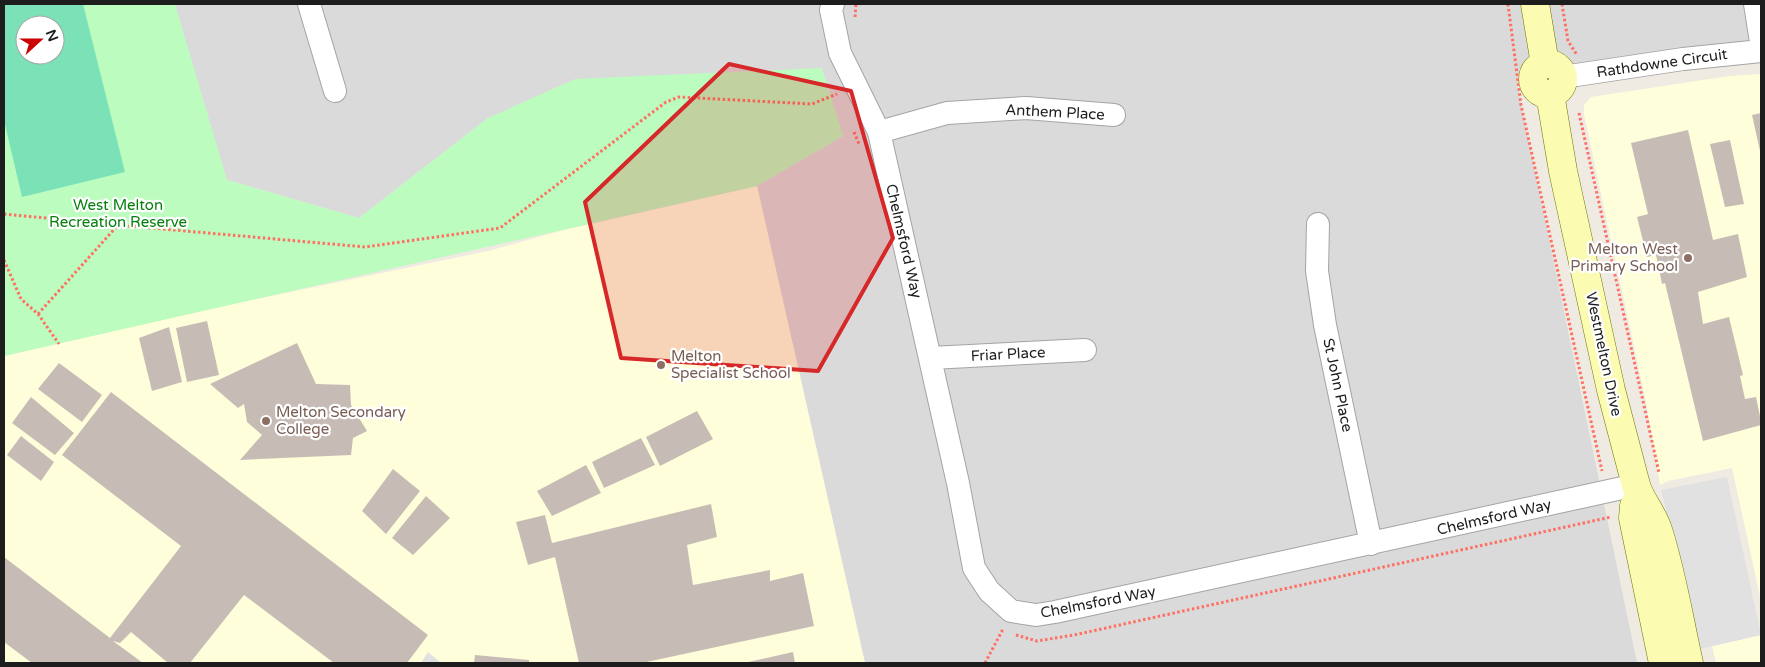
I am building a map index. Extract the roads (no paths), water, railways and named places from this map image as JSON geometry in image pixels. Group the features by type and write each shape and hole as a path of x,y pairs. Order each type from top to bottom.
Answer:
{"street":[{"path":"308,4 335,91"},
{"name":"Westmelton Drive","path":"1535,4 1560,77 1564,171 1611,390 1645,486 1658,532 1689,663"},
{"path":"1756,4 1761,42"},
{"name":"Chelmsford Way","path":"828,6 840,53 879,132 931,358 974,568 989,591 1011,611 1036,615 1055,612 1606,492 1645,486"},
{"name":"Rathdowne Circuit","path":"1560,77 1683,59 1761,51"},
{"name":"Anthem Place","path":"879,132 947,113 1026,108 1114,115"},
{"name":"St John Place","path":"1318,224 1317,271 1325,325 1371,544"},
{"name":"Friar Place","path":"931,358 1085,350"},
{"name":"Westmelton Drive","path":"1645,486 1634,506 1633,518 1663,663"}],"place":[{"name":"Melton West Primary School","path":"1688,258"},
{"name":"Melton Specialist School","path":"661,365"},
{"name":"Melton Secondary College","path":"266,421"}],"park label":[{"name":"West Melton Recreation Reserve","path":"118,214"}]}
